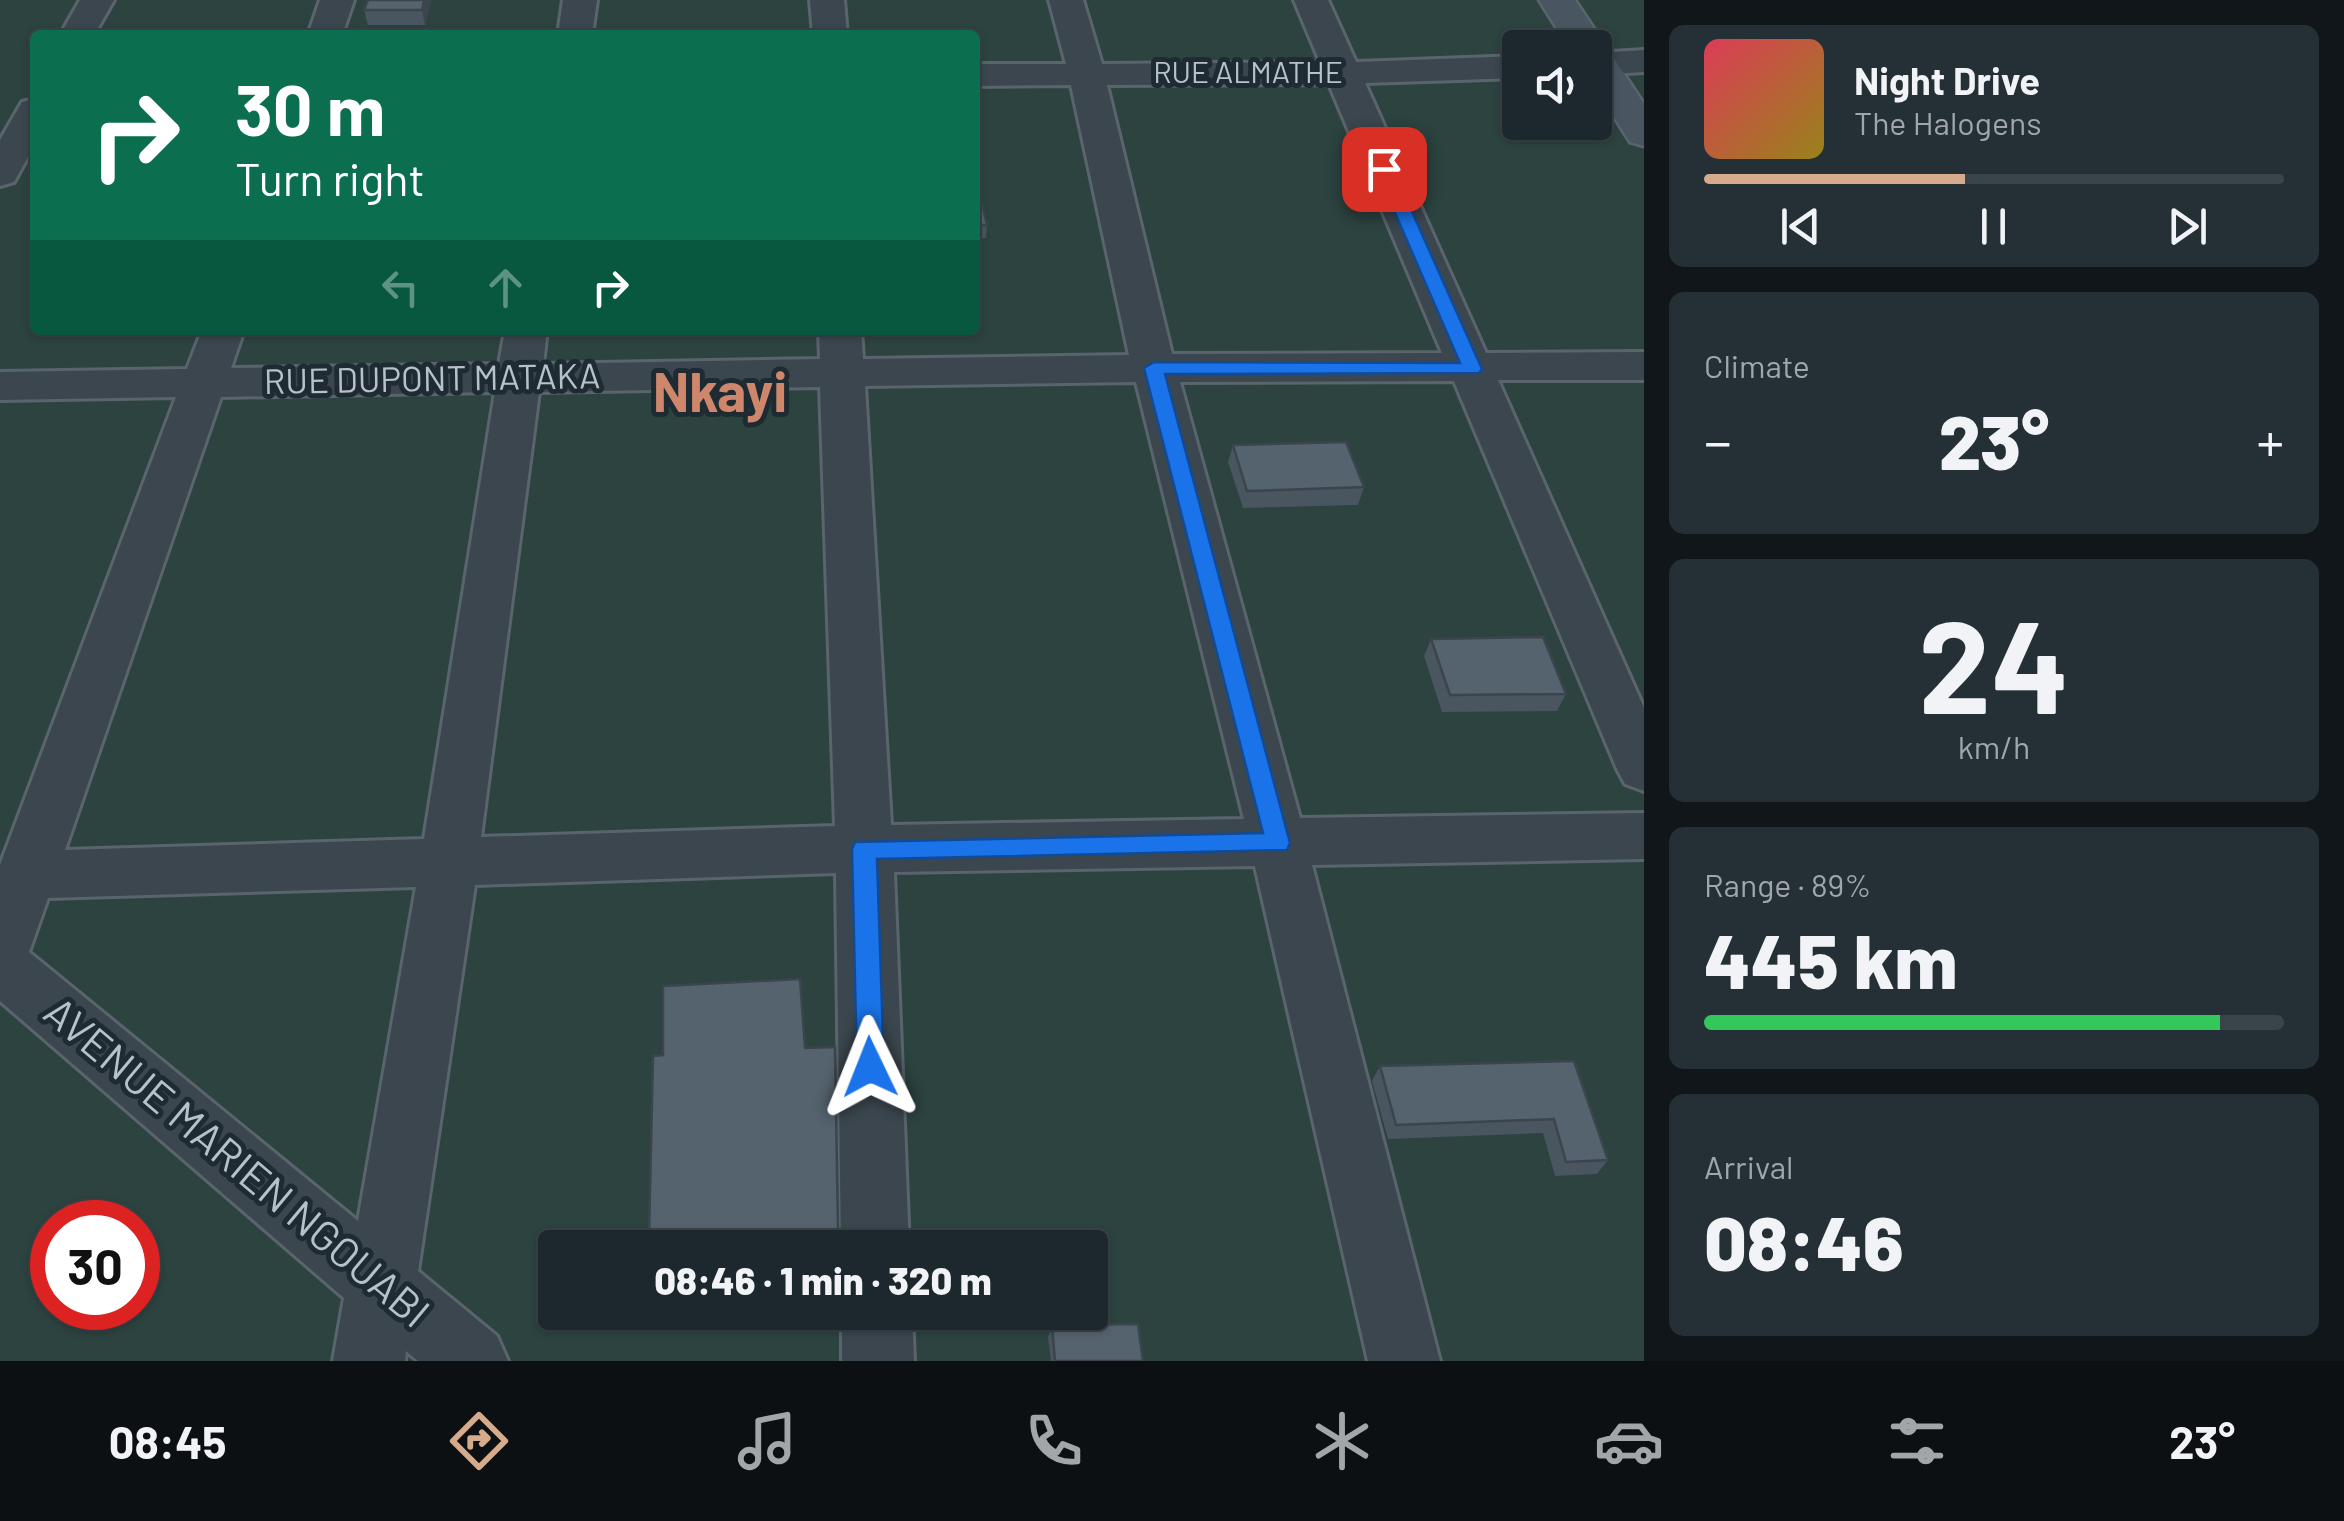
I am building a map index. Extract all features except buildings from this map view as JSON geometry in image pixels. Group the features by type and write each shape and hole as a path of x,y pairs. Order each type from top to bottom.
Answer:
{"street":[{"path":"80,30 97,0"},
{"path":"327,30 337,0"},
{"path":"575,30 580,0"},
{"path":"827,0 830,30"},
{"path":"1066,0 1087,74 1154,368 1278,843 1404,1361"},
{"path":"1311,0 1644,768"},
{"path":"1557,0 1576,30"},
{"path":"1612,59 1644,61"},
{"name":"RUE ALMATHE","path":"980,75 1344,73 1502,67"},
{"path":"1612,85 1644,134"},
{"path":"0,174 29,95"},
{"path":"0,951 220,335"},
{"path":"841,351 864,849 875,1230"},
{"name":"RUE DUPONT MATAKA","path":"0,386 204,382 522,355 841,351 1154,368 1644,366"},
{"path":"369,1361 449,862 522,355"},
{"path":"24,875 864,849 1644,836"},
{"name":"AVENUE MARIEN NGOUABI","path":"0,964 472,1361"},
{"path":"877,1330 878,1361"}],"green space":[{"path":"0,0 1644,0 1644,1361 0,1361"}],"district":[{"name":"Nkayi","path":"720,393"}],"route":[{"path":"870,1067 864,849 1278,843 1154,368 1472,369 1384,169"}]}
